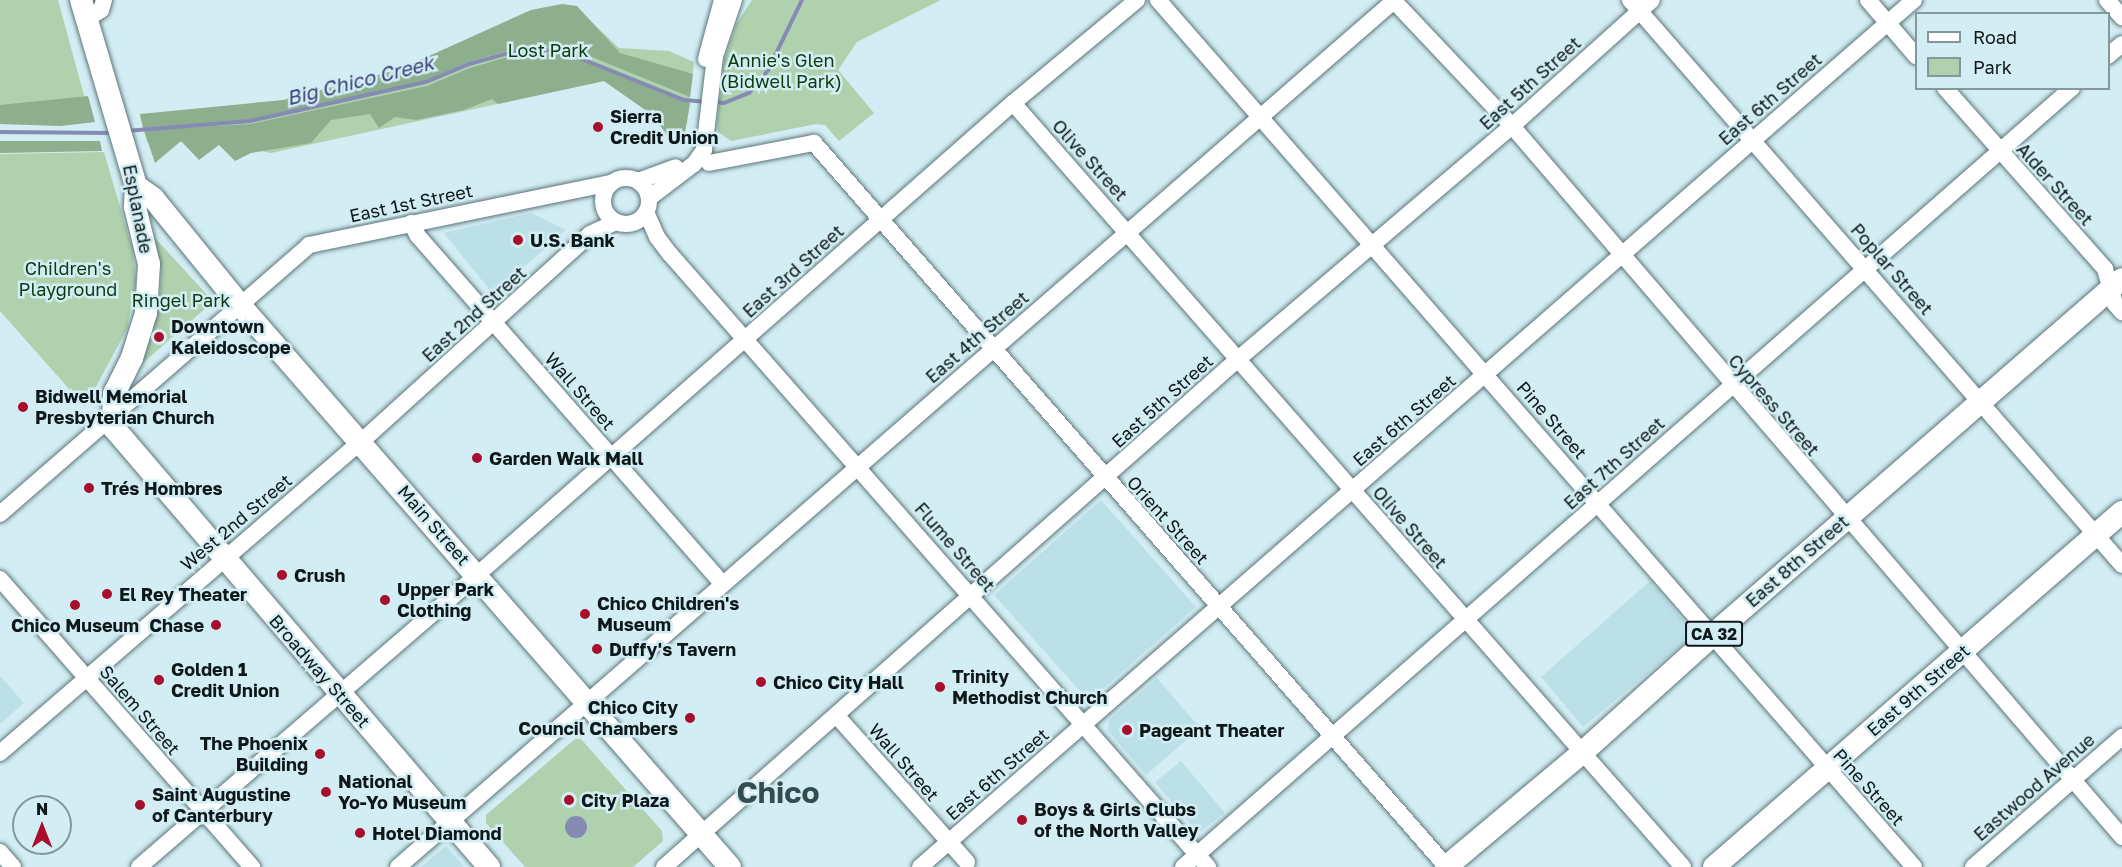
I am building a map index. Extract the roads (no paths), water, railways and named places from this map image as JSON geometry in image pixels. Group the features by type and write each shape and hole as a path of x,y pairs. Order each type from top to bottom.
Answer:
{"main road":[{"name":"Esplanade","path":"84,9 136,186 135,207 149,264 148,300 140,337 114,394 112,417"},
{"name":"Main Street","path":"136,186 153,198 239,304 362,441 730,867"},
{"name":"East 8th Street","path":"1447,867 1583,752 1846,518 2117,283"},
{"name":"Broadway Street","path":"112,417 117,435 489,867"},
{"name":"East 9th Street","path":"1714,867 2122,512"}],"street":[{"path":"84,9 101,10 104,0"},
{"path":"704,122 697,140 682,162 668,173 638,181 624,177 611,183 602,204 621,223 638,221 648,205 699,158 706,143 704,122 710,33 722,0"},
{"path":"709,69 734,0"},
{"name":"East 3rd Street","path":"139,867 747,339 1013,103 1137,0"},
{"name":"Pine Street","path":"1158,0 1371,246 1599,503 1827,770 1914,867"},
{"name":"East 4th Street","path":"398,867 1395,0"},
{"name":"Cypress Street","path":"1395,0 1512,126 1731,385 1962,651 2071,781 2122,837"},
{"path":"1868,0 1915,54"},
{"name":"East 6th Street","path":"920,867 1353,491 1620,253 1914,0"},
{"path":"2107,0 2122,17"},
{"name":"East 5th Street","path":"664,867 1237,360 1512,126 1640,4"},
{"name":"Poplar Street","path":"1640,4 1752,140 1982,401 2122,565"},
{"path":"2110,55 2122,44"},
{"name":"Alder Street","path":"1947,90 2117,283 2122,312"},
{"name":"East 7th Street","path":"1183,867 1202,861 1334,736 1731,385 2070,90"},
{"name":"Olive Street","path":"1013,103 1683,867"},
{"name":"Orient Street","path":"709,163 814,143 882,218 1105,478 1447,867"},
{"path":"638,181 648,205"},
{"name":"East 1st Street","path":"0,514 309,245 611,183"},
{"name":"Flume Street","path":"648,205 657,237 670,254 859,466 1202,861"},
{"name":"Wall Street","path":"411,223 418,236 722,583"},
{"name":"Flume Street","path":"621,223 670,254"},
{"name":"East 2nd Street","path":"362,441 590,234 621,223"},
{"name":"West 2nd Street","path":"0,753 223,558 362,441"},
{"name":"Salem Street","path":"0,579 252,867"},
{"name":"Wall Street","path":"836,715 966,862"},
{"name":"Eastwood Avenue","path":"1973,867 2122,737"},
{"path":"0,852 14,867"}],"water":[{"path":"576,816 584,819 587,827 584,835 576,838 568,835 565,827 568,819"}],"waterway":[{"name":"Big Chico Creek","path":"715,102 724,103 749,93 768,70 802,0"},
{"name":"Big Chico Creek","path":"126,131 250,121 426,82 469,64 524,49 562,51 684,100 705,102"},
{"name":"Big Chico Creek","path":"0,132 113,133"}],"place":[{"name":"Sierra Credit Union","path":"598,127"},
{"name":"U.S. Bank","path":"518,240"},
{"name":"Downtown Kaleidoscope","path":"159,337"},
{"name":"Bidwell Memorial Presbyterian Church","path":"23,407"},
{"name":"Garden Walk Mall","path":"477,458"},
{"name":"Trés Hombres","path":"89,488"},
{"name":"Crush","path":"282,575"},
{"name":"El Rey Theater","path":"107,594"},
{"name":"Upper Park Clothing","path":"385,600"},
{"name":"Chico Museum","path":"75,605"},
{"name":"Chico Children's Museum","path":"585,614"},
{"name":"Chase","path":"216,625"},
{"name":"Duffy's Tavern","path":"597,649"},
{"name":"Golden 1 Credit Union","path":"159,680"},
{"name":"Chico City Hall","path":"761,682"},
{"name":"Trinity Methodist Church","path":"940,687"},
{"name":"Chico City Council Chambers","path":"690,718"},
{"name":"Pageant Theater","path":"1127,730"},
{"name":"The Phoenix Building","path":"320,754"},
{"name":"National Yo-Yo Museum","path":"326,792"},
{"name":"City Plaza","path":"569,800"},
{"name":"Saint Augustine of Canterbury","path":"140,805"},
{"name":"Boys & Girls Clubs of the North Valley","path":"1022,820"},
{"name":"Hotel Diamond","path":"360,833"}],"district":[{"name":"Chico","path":"778,792"}],"park label":[{"name":"Lost Park","path":"548,50"},
{"name":"Annie's Glen (Bidwell Park)","path":"781,71"},
{"name":"Children's Playground","path":"68,279"},
{"name":"Ringel Park","path":"181,300"}]}
